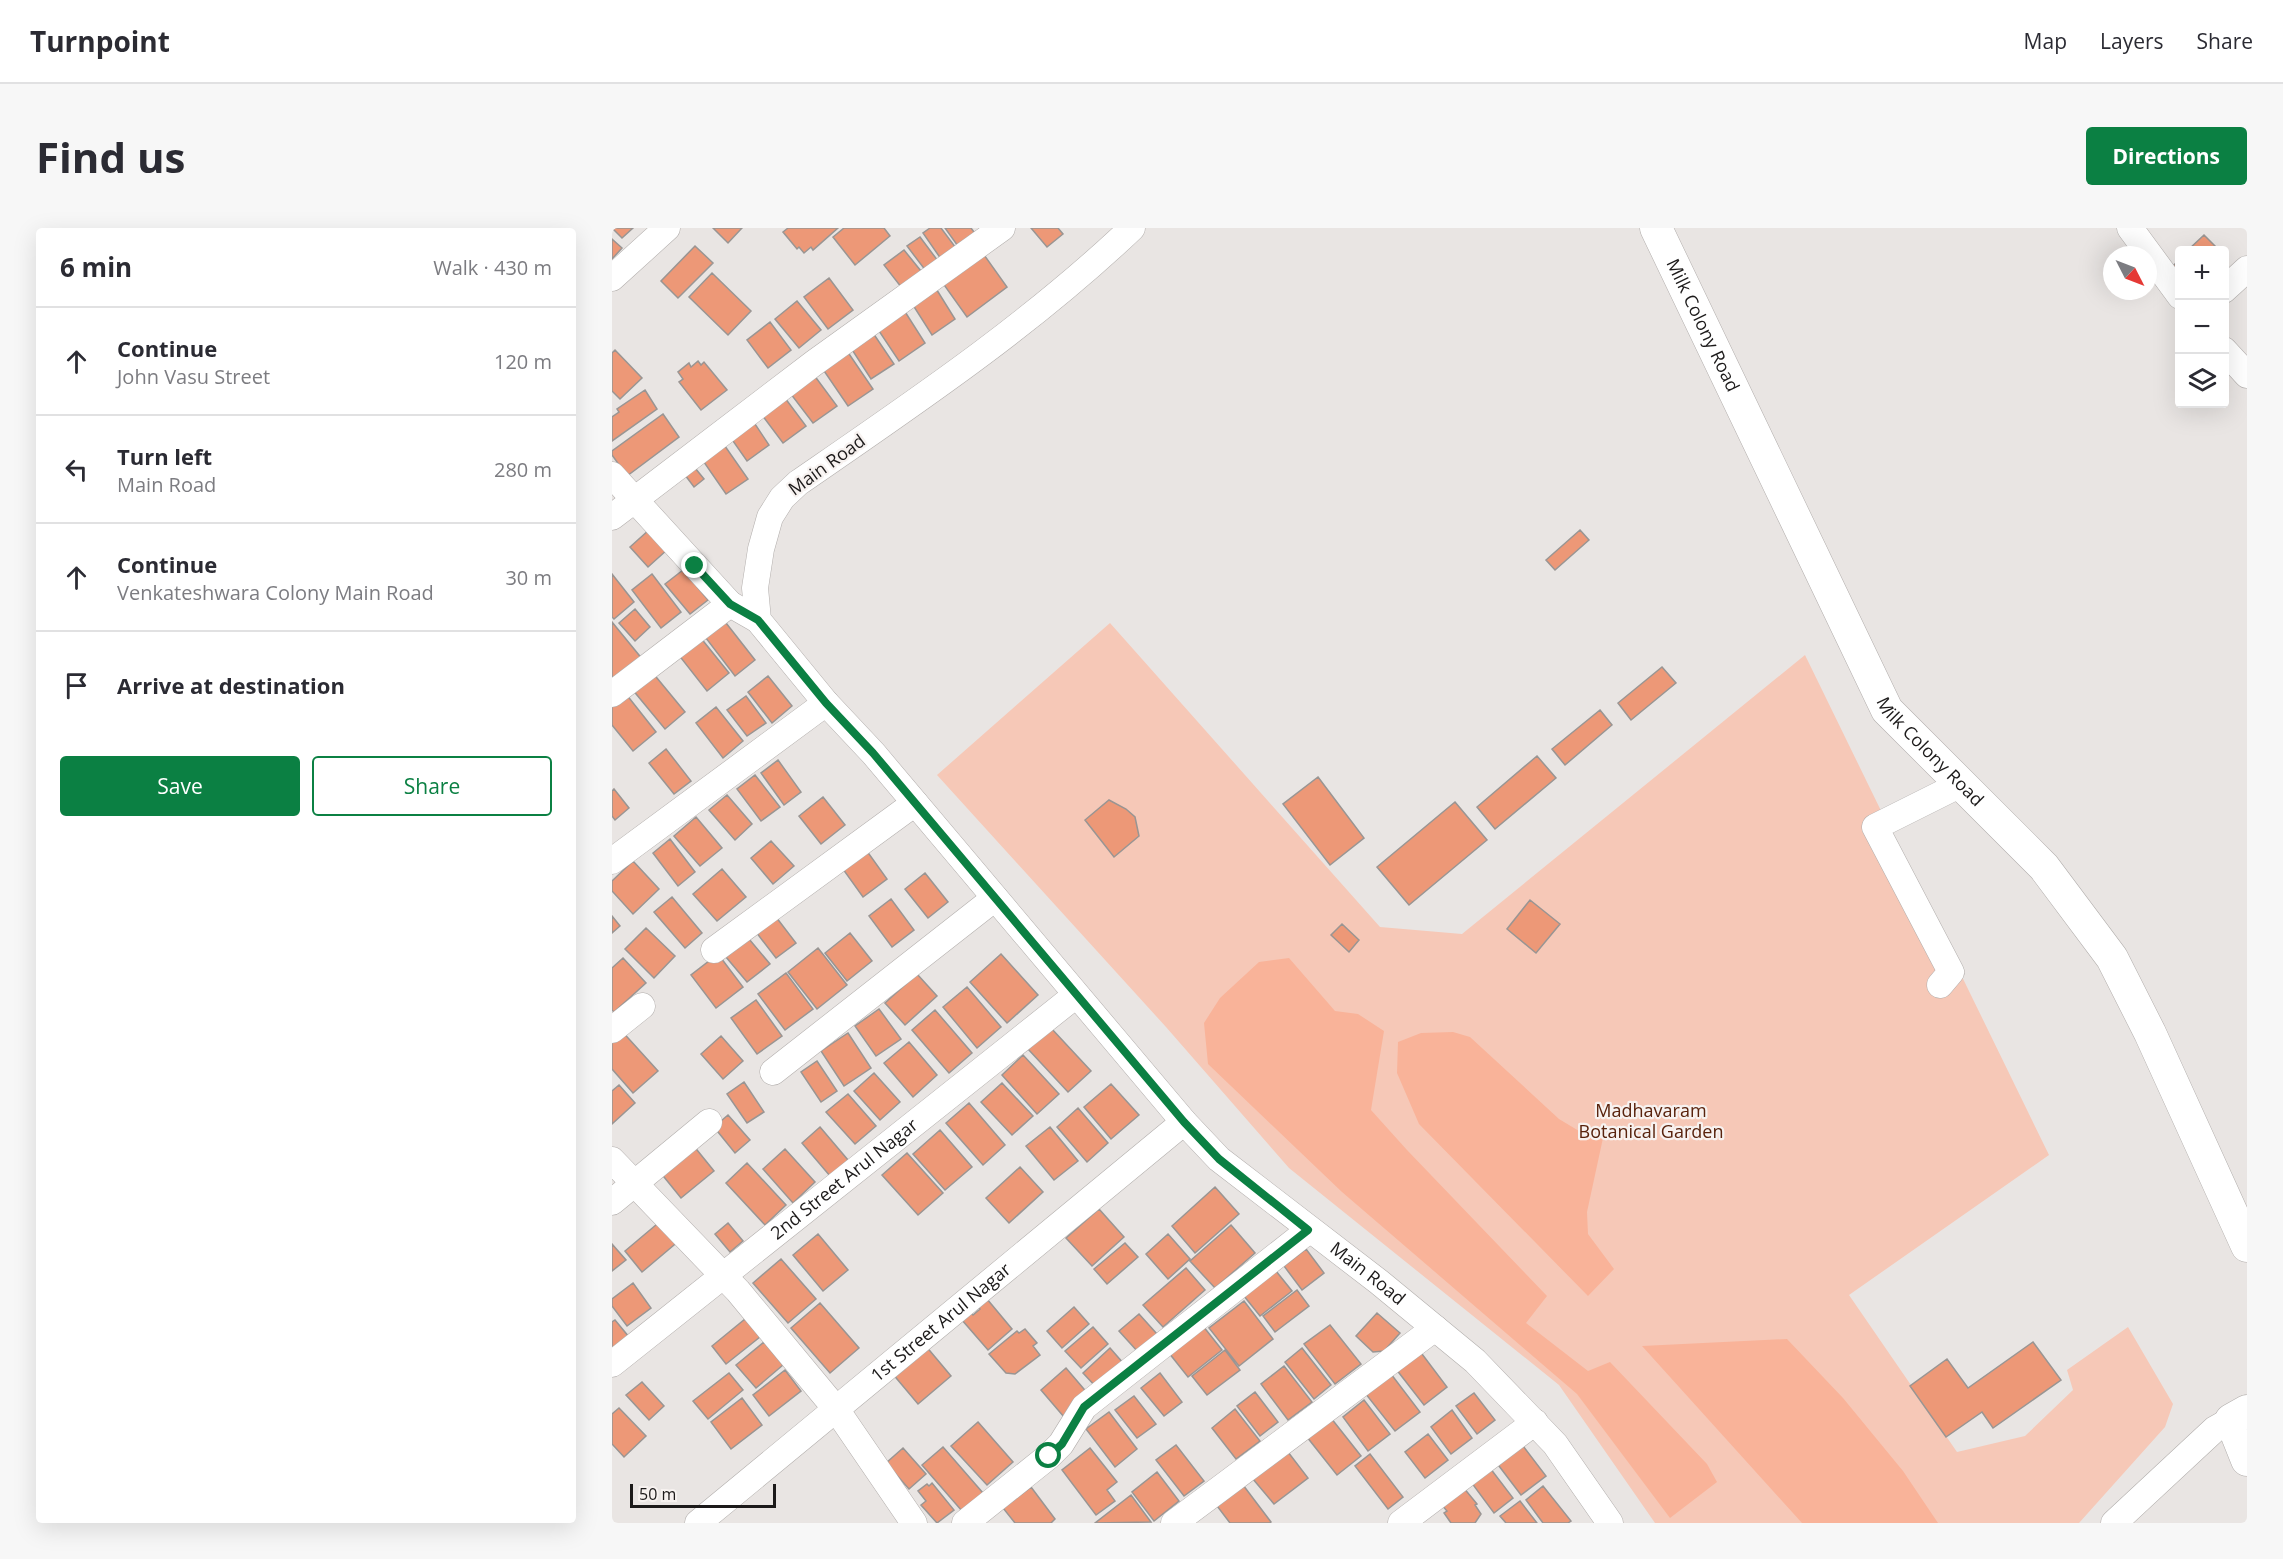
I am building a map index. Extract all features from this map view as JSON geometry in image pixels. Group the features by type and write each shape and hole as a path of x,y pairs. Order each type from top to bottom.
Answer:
{"main road":[{"name":"Milk Colony Road","path":"1656,228 1887,710 2044,867 2112,958 2150,1033 2247,1246"},
{"path":"2239,1416 2247,1460"}],"street":[{"path":"612,278 667,228"},
{"path":"612,518 814,363 1002,228"},
{"name":"Main Road","path":"1132,228 1083,274 962,370 798,483 782,498 770,517 761,549 755,588 758,620 826,703 873,753 1184,1122 1219,1159 1308,1230 1379,1282 1475,1361 1555,1444 1600,1520"},
{"path":"2130,228 2175,289"},
{"path":"2229,285 2247,269"},
{"path":"2228,354 2247,375"},
{"path":"612,475 730,604 758,620"},
{"path":"612,694 730,604"},
{"path":"612,861 826,703"},
{"path":"1940,985 1951,972 1875,827 1961,784"},
{"path":"714,950 915,803"},
{"path":"773,1072 994,898"},
{"name":"2nd Street Arul Nagar","path":"612,1364 1076,995"},
{"path":"612,1030 642,1006"},
{"path":"612,1202 709,1122"},
{"name":"1st Street Arul Nagar","path":"698,1523 1184,1122"},
{"path":"612,1160 738,1291 836,1409 914,1523"},
{"path":"965,1523 1062,1444 1084,1407 1308,1230"},
{"path":"1174,1523 1435,1328"},
{"path":"2114,1523 2215,1428 2239,1416"},
{"path":"1401,1523 1535,1422"}],"green space":[{"name":"Madhavaram Botanical Garden","path":"1110,623 1380,927 1462,934 1805,655 2049,1155 1849,1295 1957,1452 2025,1436 2073,1390 2067,1370 2128,1327 2173,1404 2165,1427 2079,1523 1655,1523 1559,1385 1289,1168 1166,1027 937,775"}],"shaded area":[{"path":"1289,958 1335,1011 1358,1014 1384,1031 1371,1110 1547,1296 1526,1323 1588,1371 1610,1362 1707,1464 1717,1482 1670,1518 1577,1394 1342,1192 1208,1064 1204,1023 1220,998 1259,962"},
{"path":"1453,1032 1470,1037 1559,1119 1579,1131 1603,1138 1587,1212 1588,1234 1614,1269 1588,1296 1419,1124 1397,1073 1398,1042 1421,1033"},
{"path":"1787,1339 1843,1398 1903,1471 1938,1523 1802,1523 1642,1346"}],"building":[{"path":"612,228 633,228 622,238"},
{"path":"713,228 742,228 728,243"},
{"path":"788,228 838,228 813,250 811,247 804,253 799,247 797,249 783,232"},
{"path":"844,228 884,228 890,236 855,265 833,237"},
{"path":"930,228 941,228 956,248 941,259 923,233"},
{"path":"945,228 971,228 977,236 960,249"},
{"path":"1031,228 1058,228 1063,234 1047,247"},
{"path":"2204,235 2215,246 2192,246"},
{"path":"920,237 941,265 929,275 907,246"},
{"path":"612,239 622,248 612,259"},
{"path":"695,246 713,263 678,298 661,281"},
{"path":"904,250 925,276 905,292 884,265"},
{"path":"982,252 1007,287 967,317 942,282"},
{"path":"712,273 751,311 728,335 689,297"},
{"path":"829,278 853,310 828,329 804,297"},
{"path":"935,287 955,319 932,335 911,302"},
{"path":"797,301 821,330 799,348 775,319"},
{"path":"902,307 925,343 899,361 875,325"},
{"path":"770,322 791,350 768,368 747,340"},
{"path":"871,330 894,364 871,379 849,345"},
{"path":"845,348 873,389 848,406 820,365"},
{"path":"615,350 642,378 620,399 612,391 612,353"},
{"path":"698,361 701,365 704,362 727,390 701,410 679,382 683,379 678,372 689,363 691,367"},
{"path":"811,371 837,406 813,423 787,389"},
{"path":"645,390 657,409 612,441 612,417 619,412 617,409"},
{"path":"782,394 806,426 783,443 759,411"},
{"path":"663,414 679,437 627,476 612,455 612,451"},
{"path":"749,415 769,445 747,461 726,431"},
{"path":"720,439 748,479 726,494 699,455"},
{"path":"691,463 704,479 694,487 682,471"},
{"path":"650,529 668,549 648,567 630,547"},
{"path":"1580,530 1589,540 1555,570 1546,560"},
{"path":"683,570 708,600 690,614 665,584"},
{"path":"612,574 634,602 614,619 612,617"},
{"path":"652,574 681,612 661,628 632,590"},
{"path":"635,609 650,627 635,641 619,623"},
{"path":"719,614 755,660 735,676 699,629"},
{"path":"612,622 643,660 616,681 612,676"},
{"path":"696,632 729,673 707,691 674,649"},
{"path":"1662,667 1676,683 1631,720 1618,703"},
{"path":"652,672 685,712 665,729 632,689"},
{"path":"768,676 792,706 772,723 748,692"},
{"path":"626,694 656,732 633,751 612,725 612,705"},
{"path":"746,696 766,723 747,736 727,710"},
{"path":"716,707 743,741 723,758 696,723"},
{"path":"1600,710 1612,725 1565,765 1552,749"},
{"path":"666,749 691,781 674,794 649,763"},
{"path":"1537,756 1556,778 1495,829 1477,807"},
{"path":"778,760 801,792 784,805 761,773"},
{"path":"755,775 780,807 761,821 737,789"},
{"path":"1318,777 1364,838 1330,865 1283,804"},
{"path":"614,789 629,808 615,820 612,816 612,791"},
{"path":"727,795 752,824 735,840 709,810"},
{"path":"823,797 845,825 821,844 799,816"},
{"path":"1109,800 1135,817 1139,836 1114,857 1085,820"},
{"path":"1455,802 1487,840 1409,905 1377,867"},
{"path":"696,817 722,848 700,866 674,836"},
{"path":"670,839 695,872 678,886 653,853"},
{"path":"771,841 794,866 773,884 751,858"},
{"path":"864,847 887,879 863,897 840,865"},
{"path":"633,861 659,889 633,914 612,891 612,881"},
{"path":"722,869 746,897 717,921 693,894"},
{"path":"925,873 948,902 928,918 905,889"},
{"path":"672,897 702,933 685,948 654,912"},
{"path":"891,899 914,930 892,947 869,916"},
{"path":"1530,900 1560,924 1536,953 1507,929"},
{"path":"612,916 620,926 612,933"},
{"path":"776,917 796,943 776,958 756,932"},
{"path":"1342,924 1359,940 1349,952 1331,935"},
{"path":"646,928 675,956 654,978 625,949"},
{"path":"850,933 872,961 847,981 825,953"},
{"path":"749,939 770,964 747,982 726,957"},
{"path":"818,948 847,985 817,1009 788,972"},
{"path":"718,954 743,987 716,1008 691,975"},
{"path":"1001,954 1038,995 1007,1023 970,982"},
{"path":"623,958 646,983 614,1012 612,1010 612,968"},
{"path":"786,973 813,1009 785,1030 758,994"},
{"path":"917,974 937,996 905,1025 885,1003"},
{"path":"967,987 1001,1027 977,1048 943,1007"},
{"path":"756,1000 782,1036 757,1054 731,1018"},
{"path":"879,1009 901,1039 876,1056 855,1026"},
{"path":"935,1010 972,1053 949,1073 912,1030"},
{"path":"619,1028 658,1071 633,1093 612,1069 612,1035"},
{"path":"1051,1028 1091,1071 1068,1092 1028,1049"},
{"path":"848,1033 871,1068 844,1086 821,1051"},
{"path":"721,1036 743,1061 723,1079 701,1054"},
{"path":"909,1042 937,1075 913,1097 884,1063"},
{"path":"1023,1055 1059,1094 1037,1114 1002,1075"},
{"path":"817,1061 837,1091 821,1102 801,1072"},
{"path":"874,1073 900,1102 880,1120 854,1091"},
{"path":"744,1082 764,1112 747,1123 727,1094"},
{"path":"1002,1083 1033,1116 1012,1135 981,1102"},
{"path":"1111,1084 1139,1115 1111,1139 1084,1107"},
{"path":"619,1085 635,1103 612,1124 612,1091"},
{"path":"848,1094 876,1126 855,1144 826,1112"},
{"path":"969,1103 1005,1145 983,1165 946,1123"},
{"path":"1078,1108 1108,1143 1087,1162 1057,1127"},
{"path":"728,1115 750,1140 735,1153 714,1127"},
{"path":"820,1127 848,1160 830,1176 802,1143"},
{"path":"1050,1127 1078,1161 1054,1180 1026,1146"},
{"path":"940,1130 972,1167 945,1190 913,1154"},
{"path":"693,1145 714,1171 681,1198 660,1172"},
{"path":"785,1149 815,1182 793,1203 763,1169"},
{"path":"907,1153 943,1193 918,1215 882,1175"},
{"path":"747,1163 786,1205 765,1225 726,1183"},
{"path":"1020,1167 1043,1192 1009,1223 986,1198"},
{"path":"1215,1187 1239,1214 1195,1253 1172,1226"},
{"path":"1099,1209 1124,1237 1092,1266 1066,1238"},
{"path":"663,1219 680,1240 642,1272 625,1251"},
{"path":"728,1223 743,1241 730,1252 715,1234"},
{"path":"1231,1225 1255,1253 1215,1288 1190,1261"},
{"path":"818,1234 848,1270 823,1291 793,1255"},
{"path":"1168,1234 1190,1259 1168,1279 1146,1254"},
{"path":"1125,1243 1138,1257 1107,1284 1094,1269"},
{"path":"612,1244 626,1260 612,1271"},
{"path":"1306,1249 1324,1273 1302,1290 1284,1266"},
{"path":"781,1259 816,1299 788,1323 753,1283"},
{"path":"1186,1268 1205,1290 1163,1327 1143,1305"},
{"path":"1276,1271 1292,1291 1260,1316 1244,1296"},
{"path":"633,1283 651,1308 627,1326 612,1306 612,1299"},
{"path":"1297,1290 1309,1306 1275,1332 1263,1316"},
{"path":"987,1299 1012,1329 988,1350 962,1320 971,1313 973,1315 980,1309 977,1307"},
{"path":"1244,1301 1273,1339 1239,1366 1209,1328"},
{"path":"820,1303 859,1348 830,1373 791,1328"},
{"path":"1074,1307 1089,1324 1062,1348 1047,1331"},
{"path":"1377,1313 1400,1333 1384,1351 1373,1352 1356,1336"},
{"path":"1139,1314 1157,1334 1138,1352 1119,1331"},
{"path":"745,1319 760,1337 726,1364 712,1346"},
{"path":"615,1320 629,1337 612,1350 612,1322"},
{"path":"1330,1325 1361,1364 1335,1384 1304,1344"},
{"path":"1203,1326 1222,1350 1188,1377 1169,1353"},
{"path":"1093,1327 1108,1344 1081,1368 1065,1351"},
{"path":"1025,1329 1037,1343 1033,1346 1040,1355 1015,1374 1006,1373 989,1354 1017,1331 1019,1333"},
{"path":"764,1342 783,1365 756,1388 736,1365"},
{"path":"2033,1342 2061,1380 1993,1428 1982,1412 1946,1437 1910,1386 1947,1359 1968,1388"},
{"path":"925,1345 951,1376 918,1404 892,1373"},
{"path":"1110,1348 1124,1364 1097,1388 1083,1373"},
{"path":"1302,1348 1331,1385 1314,1399 1285,1362"},
{"path":"1225,1350 1240,1370 1207,1395 1192,1376"},
{"path":"1419,1350 1447,1387 1424,1405 1396,1369"},
{"path":"1284,1366 1312,1402 1288,1420 1261,1384"},
{"path":"1066,1368 1089,1395 1064,1417 1041,1390"},
{"path":"785,1370 801,1391 769,1416 753,1395"},
{"path":"729,1373 743,1390 708,1419 693,1401"},
{"path":"1160,1373 1182,1402 1164,1416 1141,1388"},
{"path":"1391,1374 1420,1412 1395,1431 1365,1393"},
{"path":"642,1382 664,1406 649,1420 626,1395"},
{"path":"1255,1392 1278,1422 1260,1436 1237,1406"},
{"path":"1474,1393 1495,1420 1477,1434 1456,1406"},
{"path":"1134,1396 1156,1424 1137,1438 1115,1410"},
{"path":"742,1398 762,1425 731,1449 711,1422"},
{"path":"1364,1400 1390,1434 1368,1451 1343,1417"},
{"path":"619,1408 646,1436 624,1457 612,1444 612,1414"},
{"path":"1235,1409 1260,1441 1236,1459 1212,1428"},
{"path":"1452,1410 1472,1438 1451,1454 1431,1427"},
{"path":"1109,1412 1137,1449 1115,1467 1086,1429"},
{"path":"1331,1418 1361,1456 1337,1475 1307,1437"},
{"path":"978,1422 1013,1462 987,1485 951,1446"},
{"path":"1428,1434 1448,1460 1425,1478 1405,1452"},
{"path":"1520,1442 1546,1476 1521,1495 1496,1462"},
{"path":"1176,1445 1204,1481 1184,1496 1156,1460"},
{"path":"943,1447 983,1493 962,1511 922,1465"},
{"path":"903,1448 926,1474 909,1489 886,1463"},
{"path":"1090,1448 1117,1482 1107,1490 1115,1501 1096,1515 1062,1470"},
{"path":"1288,1452 1308,1478 1274,1504 1253,1479"},
{"path":"1370,1454 1403,1497 1388,1509 1355,1466"},
{"path":"1490,1468 1513,1498 1494,1513 1471,1482"},
{"path":"1157,1472 1179,1501 1154,1521 1132,1492"},
{"path":"1240,1481 1270,1523 1230,1523 1214,1502"},
{"path":"932,1483 954,1510 937,1523 921,1505 926,1501 918,1491"},
{"path":"1543,1486 1571,1521 1543,1523 1526,1500"},
{"path":"1031,1487 1055,1519 1051,1523 1015,1523 1003,1508"},
{"path":"1463,1487 1477,1504 1475,1505 1481,1514 1475,1523 1451,1523 1444,1513 1447,1511 1441,1504"},
{"path":"1131,1495 1151,1522 1095,1523"},
{"path":"1520,1501 1537,1523 1506,1523 1500,1516"}],"route":[{"path":"695,566 730,604 758,620 826,703 873,753 1184,1122 1219,1159 1308,1230 1084,1407 1074,1420 1062,1444 1049,1456"}]}
